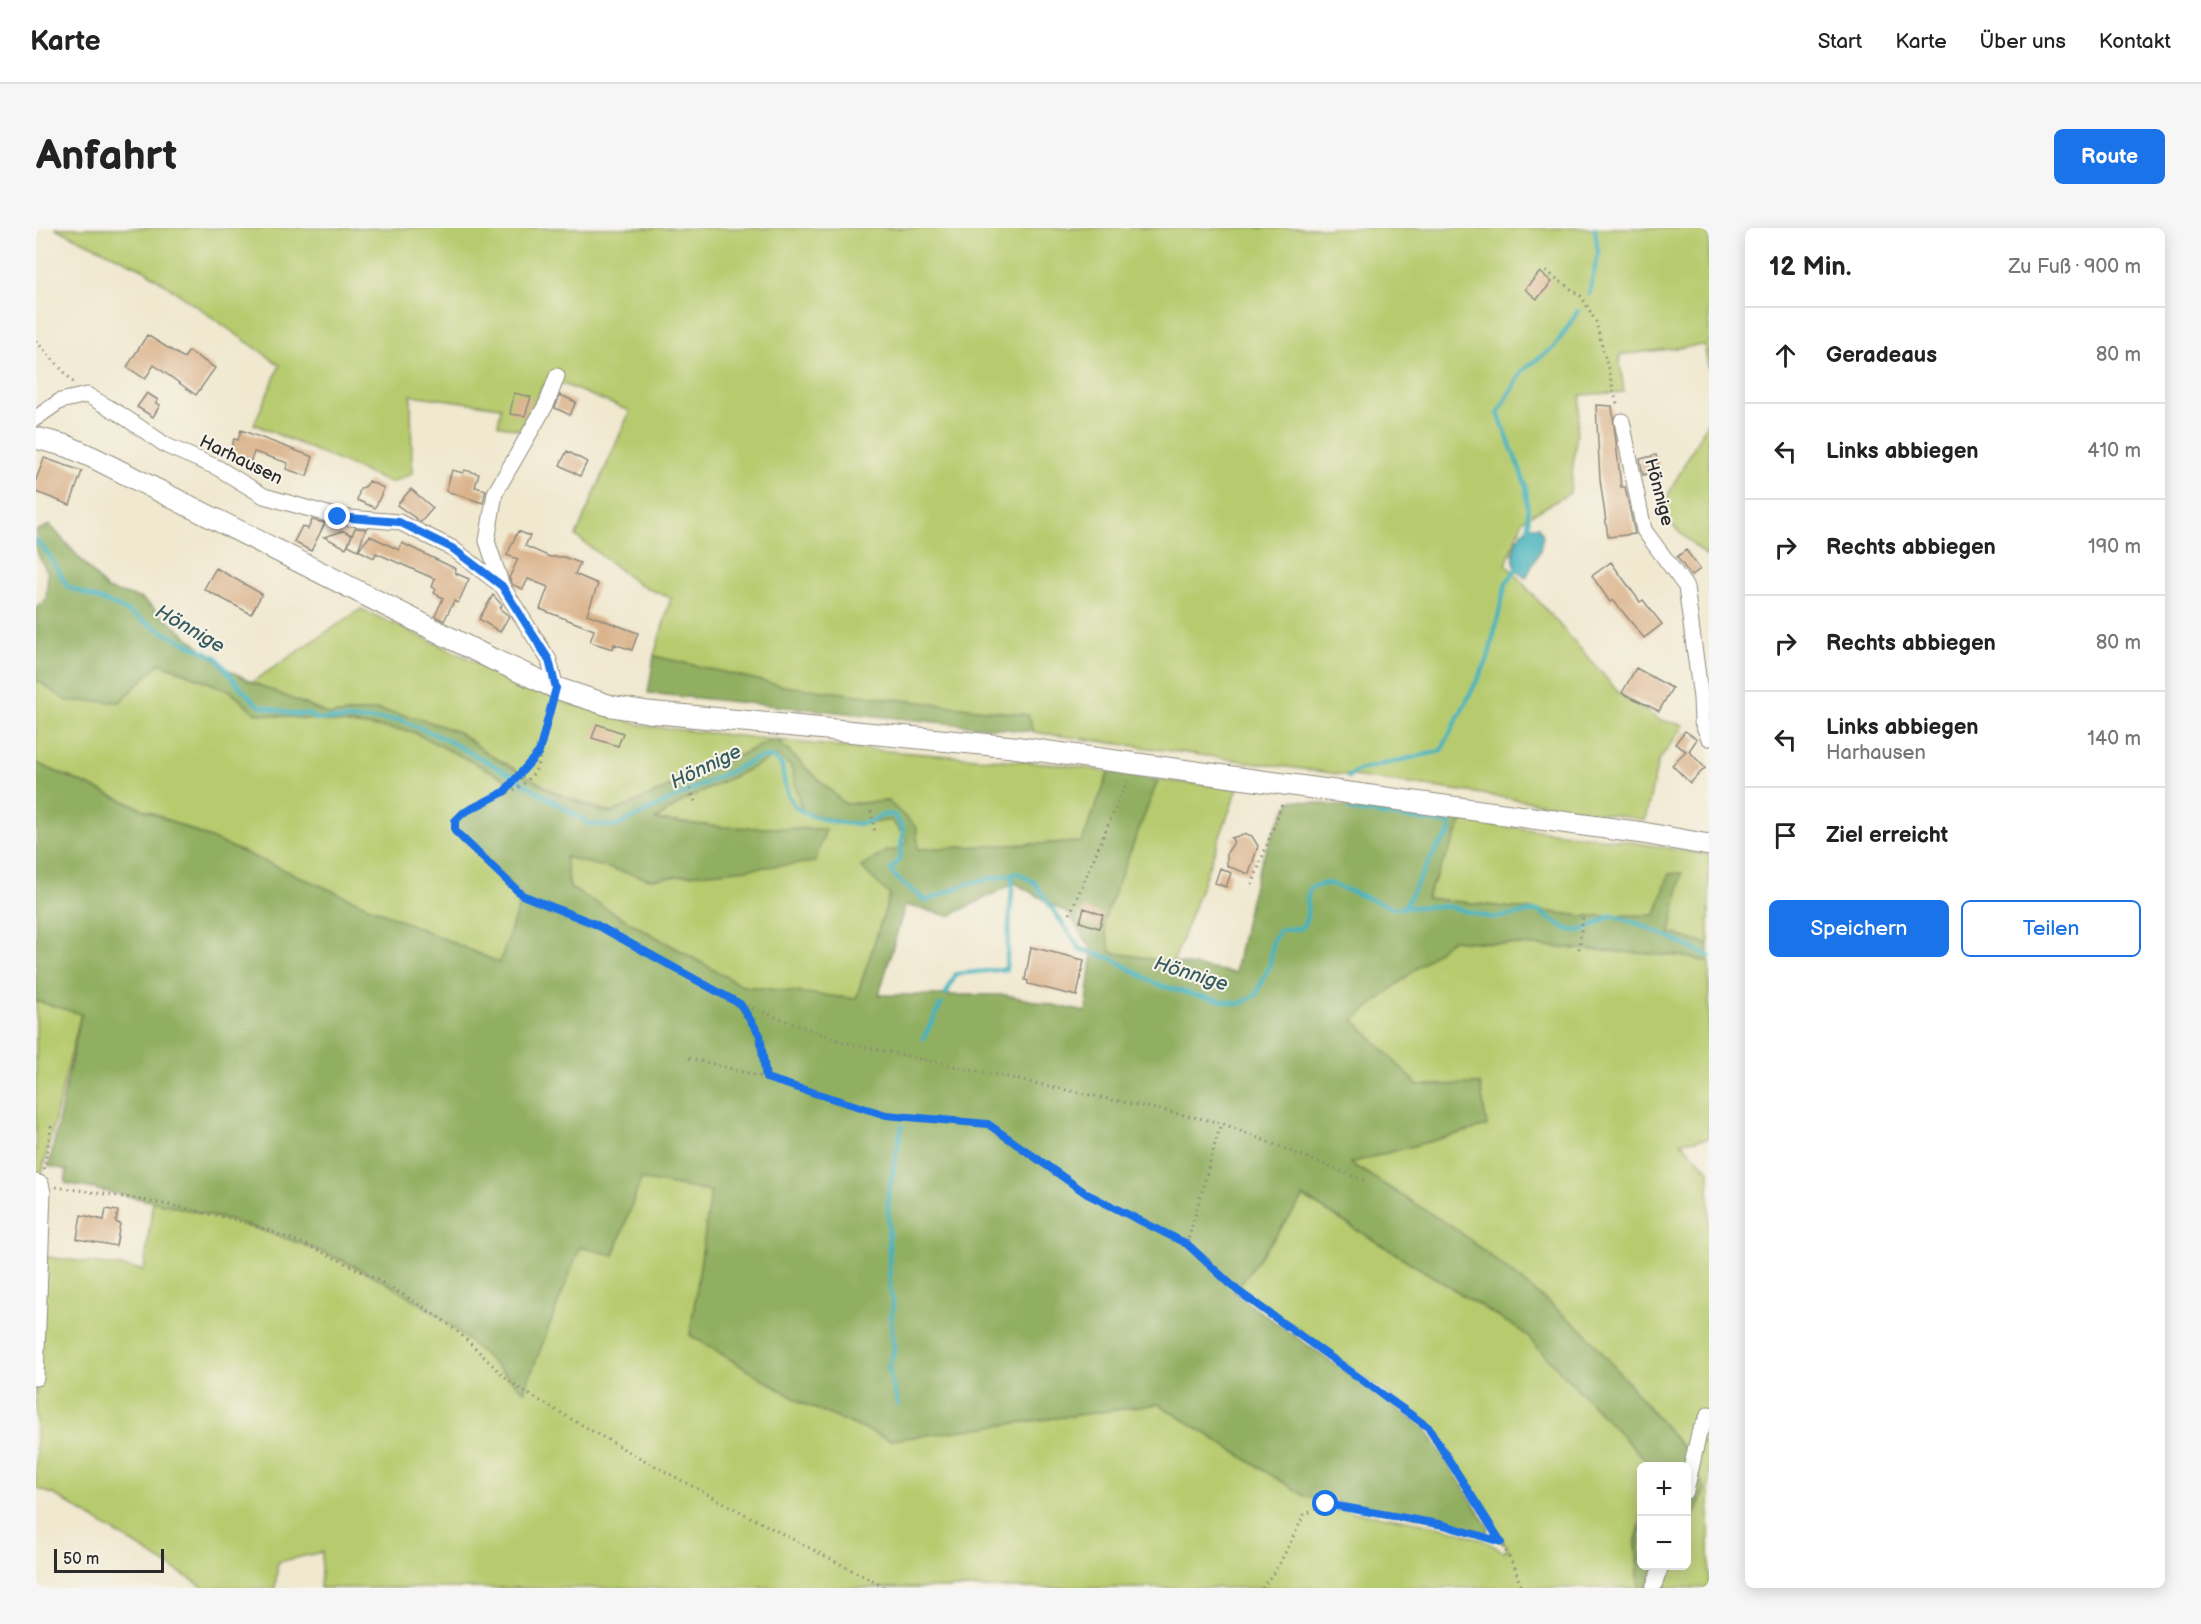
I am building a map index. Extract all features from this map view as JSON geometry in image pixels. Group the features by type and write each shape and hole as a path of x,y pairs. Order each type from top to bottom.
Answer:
{"main road":[{"path":"36,438 67,446 94,458 556,688 611,706 648,712 1013,747 1643,833 1709,845"}],"street":[{"name":"Harhausen","path":"556,688 549,660 502,586 487,541 495,493 547,403 557,376"},
{"path":"36,418 60,401 87,395"},
{"name":"Harhausen","path":"87,395 167,446 218,468 264,496 338,517 399,522 452,548 502,586"},
{"name":"Hönnige","path":"1622,421 1644,530 1686,587 1701,698 1702,722 1709,738"},
{"path":"36,1378 38,1183"},
{"path":"1691,1467 1698,1433 1709,1414"},
{"path":"1653,1588 1660,1570"}],"path":[{"path":"1546,271 1582,297 1596,322 1622,421"},
{"path":"36,341 63,374 87,395"},
{"path":"556,688 536,771 517,789 504,792 463,813 455,821 455,831 522,895 595,924 740,1004 846,1043 1221,1123 1368,1182"},
{"path":"504,792 539,752"},
{"path":"1070,914 1134,764"},
{"path":"688,783 695,802"},
{"path":"1252,885 1288,784"},
{"path":"871,812 875,833"},
{"path":"1579,949 1583,916"},
{"path":"740,1004 760,1035 766,1078"},
{"path":"689,1058 766,1078 886,1115 988,1124 1087,1194 1187,1244 1238,1291 1428,1427 1501,1542 1515,1568 1521,1588"},
{"path":"52,1122 38,1183 153,1201 234,1220 321,1251 348,1264 441,1319 524,1391 748,1515 886,1588"},
{"path":"1187,1244 1221,1123"},
{"path":"1262,1588 1279,1565 1304,1515 1326,1504 1444,1525 1501,1542"}],"green space":[{"path":"55,228 1709,228 1709,370 1704,345 1619,355 1624,392 1581,395 1570,493 1523,520 1506,564 1620,694 1659,720 1684,725 1658,762 1645,820 1469,792 1034,732 1028,715 783,686 654,656 671,598 639,585 576,536 630,411 560,383 543,386 520,430 498,425 501,407 411,395 412,474 390,483 254,424 280,365 143,269"},
{"path":"1709,419 1709,558 1658,513"},
{"path":"50,525 107,589 142,599 227,669 252,682 330,715 378,710 419,718 458,732 490,755 556,793 598,810 612,813 775,739 845,804 888,801 917,828 918,849 1082,842 1109,772 1158,780 1103,922 1111,952 1235,973 1261,862 1292,800 1463,821 1426,898 1583,916 1656,915 1669,874 1682,873 1670,933 1709,945 1709,962 1681,956 1451,940 1354,1020 1418,1085 1480,1084 1487,1126 1350,1163 1460,1232 1585,1332 1682,1447 1690,1462 1647,1462 1523,1332 1304,1197 1234,1293 1426,1429 1489,1527 1486,1534 1445,1521 1306,1497 1159,1404 890,1440 804,1404 690,1335 711,1192 641,1179 614,1255 580,1247 524,1391 442,1319 400,1290 356,1267 262,1230 164,1204 65,1183 67,1170 49,1166 81,1014 36,1001 36,763 500,963 522,895 455,831 462,814 506,789 512,782 411,731 255,713 230,691 160,663 120,702 67,701 36,679 36,608 46,599 48,573 36,551 36,531","holes":["776,756 791,766 802,812 858,825 891,820 908,841 899,850 886,851 861,867 890,895 856,999 742,986 570,888 565,857 651,879 815,862 826,829 723,827 655,820 685,800","1015,883 1069,914 1093,951 1086,1012 1006,995 879,995 905,905 949,916"]},
{"path":"361,609 561,701 645,726 773,740 611,813 556,793 490,755 458,732 378,710 330,715 252,682"},
{"path":"654,656 783,686 1028,715 1034,732 648,693"},
{"path":"159,663 230,691 255,713 411,731 513,782 504,792 463,813 455,831 522,895 500,963 36,763 36,679 67,701"},
{"path":"776,740 1066,765 1109,772 1082,842 918,849 888,801 845,804"},
{"path":"776,755 791,766 802,812 858,825 891,820 909,841 898,851 890,894 856,999 742,986 570,888 565,857 651,879 723,827 655,820 685,800"},
{"path":"1158,780 1238,788 1173,963 1110,952 1103,922"},
{"path":"1463,821 1624,841 1709,855 1709,945 1670,933 1681,873 1669,874 1656,915 1583,916 1426,898"},
{"path":"1451,940 1682,956 1709,962 1709,1138 1681,1142 1709,1170 1709,1588 1663,1588 1670,1570 1691,1570 1691,1522 1705,1489 1682,1447 1585,1332 1460,1232 1350,1163 1487,1126 1480,1085 1418,1086 1354,1020"},
{"path":"36,1001 81,1013 41,1177 36,1176"},
{"path":"641,1179 711,1192 690,1335 804,1404 890,1440 1159,1404 1306,1496 1328,1499 1326,1508 1443,1527 1487,1542 1503,1552 1508,1549 1430,1425 1239,1286 1303,1197 1523,1332 1647,1462 1637,1462 1636,1540 1639,1588 320,1588 322,1552 278,1562 275,1588 205,1588 55,1495 36,1488 36,1378 41,1256 144,1270 153,1201 267,1232 304,1245 376,1277 442,1319 524,1391 580,1247 614,1255"},
{"path":"1691,1463 1705,1489 1691,1522"},
{"path":"1638,1570 1670,1570 1663,1588 1639,1588"}],"water":[{"path":"1530,526 1538,526 1543,535 1540,550 1526,578 1516,567 1514,552 1519,537"}],"building":[{"path":"1540,272 1552,282 1537,299 1525,289"},
{"path":"147,335 184,358 189,351 215,368 196,395 154,365 145,379 127,367"},
{"path":"147,393 158,400 156,403 160,405 153,417 137,407"},
{"path":"514,393 531,397 525,416 510,414"},
{"path":"560,395 576,402 570,415 555,408"},
{"path":"1596,405 1612,406 1621,487 1625,487 1635,534 1608,537 1600,479"},
{"path":"241,430 313,457 307,476 286,469 288,463 254,452 251,461 230,454 234,439 238,440"},
{"path":"567,451 587,462 580,476 560,465"},
{"path":"1656,455 1660,471 1643,475 1640,459"},
{"path":"44,458 82,471 70,505 36,492 36,480"},
{"path":"452,470 463,473 465,470 479,474 475,487 486,490 483,503 446,491"},
{"path":"369,481 384,488 375,508 357,500 360,489"},
{"path":"411,489 433,508 421,522 397,505"},
{"path":"312,520 325,523 311,551 294,542 302,526 308,529"},
{"path":"355,528 366,529 358,550 348,545"},
{"path":"343,531 352,535 346,548 324,537"},
{"path":"518,531 530,536 525,546 550,557 564,557 580,563 575,574 598,584 587,614 638,633 632,650 614,644 613,649 590,642 594,630 540,609 548,587 528,579 523,589 513,585 509,578 518,559 507,555"},
{"path":"370,536 399,550 402,543 456,569 455,573 469,579 458,603 454,601 444,621 435,616 443,598 434,593 436,589 432,587 435,579 376,553 374,558 358,550"},
{"path":"1686,550 1700,569 1691,576 1677,557"},
{"path":"1611,562 1640,602 1643,600 1662,624 1644,638 1613,600 1610,602 1592,576"},
{"path":"216,568 262,594 251,614 204,589"},
{"path":"493,595 502,605 500,609 509,616 500,632 479,619"},
{"path":"1636,668 1672,688 1659,711 1622,693"},
{"path":"597,724 623,733 618,746 592,738"},
{"path":"1685,731 1697,739 1689,751 1705,768 1690,783 1672,765 1686,751 1675,744"},
{"path":"1246,834 1252,836 1258,846 1249,874 1227,866 1227,853 1234,842 1231,838"},
{"path":"1220,868 1231,873 1226,887 1215,883"},
{"path":"1084,908 1103,915 1099,928 1080,922"},
{"path":"1031,947 1084,960 1077,996 1028,984 1025,980"},
{"path":"106,1209 118,1211 116,1222 120,1224 116,1246 77,1239 81,1215 104,1220"}],"waterway":[{"path":"1589,294 1598,254 1595,228"},
{"path":"1529,530 1526,486 1498,413 1522,371 1555,346 1578,311"},
{"name":"Hönnige","path":"36,540 49,555 68,587 119,607 167,634 216,657 258,705 292,714 308,714 316,719 401,720 445,739 506,772 590,824 616,826 758,758 772,757 782,766 785,786 794,805 807,814 827,820 857,824 886,815 894,815 903,829 900,859 891,870 898,879 926,901 967,884 1017,873 1034,882 1080,949 1113,959 1156,984 1194,995 1239,1004 1256,995 1270,965 1273,940 1280,930 1302,928 1307,917 1308,892 1311,887 1329,883 1393,908 1445,906 1493,918 1538,911 1559,925 1574,931 1589,928 1611,915 1642,925 1709,956"},
{"path":"1348,777 1358,770 1441,751 1488,659 1506,583 1518,567"},
{"path":"1350,810 1450,824 1450,834 1436,849 1404,907"},
{"path":"946,994 956,974 1006,969 1013,874"},
{"path":"923,1039 941,1004"},
{"path":"898,1405 888,1368 894,1351 891,1320 893,1304 890,1288 888,1195 902,1126"}],"route":[{"path":"338,517 399,522 452,548 502,586 549,660 556,688 539,752 504,792 463,813 455,821 455,831 522,895 595,924 740,1004 760,1035 766,1078 886,1115 988,1124 1087,1194 1187,1244 1238,1291 1428,1427 1501,1542 1444,1525 1326,1504"}]}
